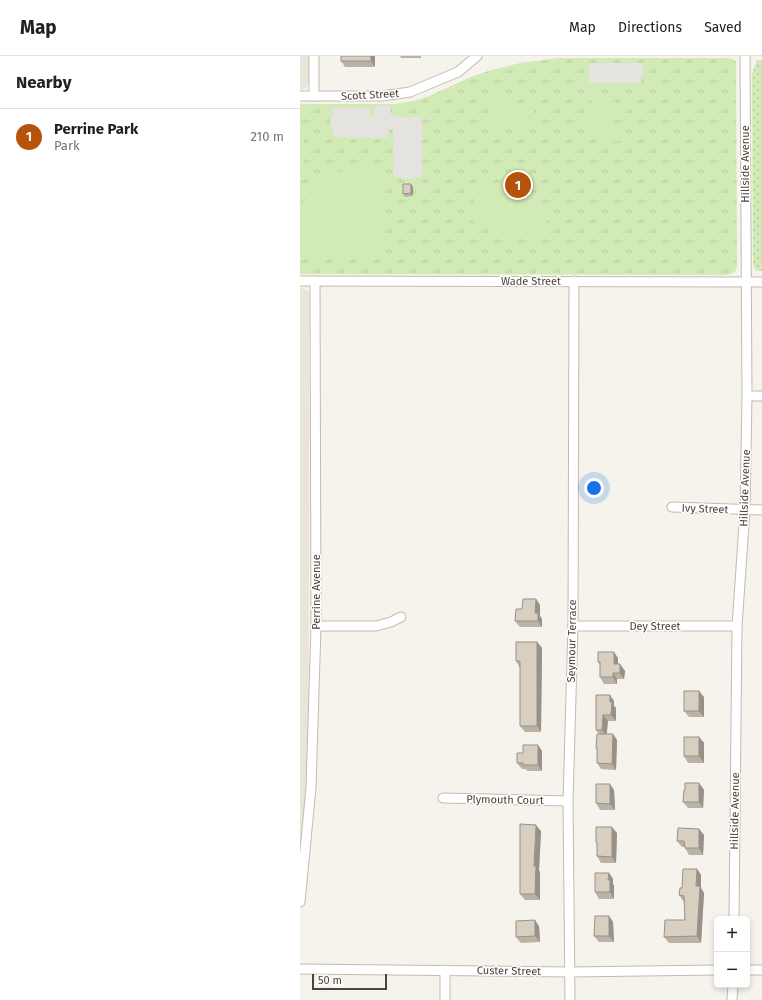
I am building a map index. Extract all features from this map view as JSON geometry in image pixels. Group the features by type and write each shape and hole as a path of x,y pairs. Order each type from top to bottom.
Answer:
{"street":[{"path":"314,56 314,96"},
{"name":"Scott Street","path":"300,96 382,96 410,92 458,72 477,56"},
{"name":"Hillside Avenue","path":"734,916 737,626 745,510 747,396 745,56"},
{"name":"Wade Street","path":"300,281 762,282"},
{"name":"Perrine Avenue","path":"300,902 311,788 316,626 315,281"},
{"name":"Seymour Terrace","path":"570,1000 568,801 573,626 574,281"},
{"path":"747,396 762,396"},
{"name":"Ivy Street","path":"672,507 762,510"},
{"path":"316,626 376,626 391,622 401,617"},
{"name":"Dey Street","path":"573,626 737,626"},
{"name":"Plymouth Court","path":"443,798 568,801"},
{"name":"Custer Street","path":"300,969 570,972 714,970"},
{"path":"445,970 445,1000"},
{"path":"750,970 762,970"},
{"path":"732,1000 733,988"}],"shaded area":[{"path":"300,56 309,56 309,82 307,87 302,90 300,90"},
{"path":"589,63 643,63 641,83 589,83"},
{"path":"389,105 391,113 396,117 422,117 422,177 402,179 400,177 393,176 393,128 389,129 388,138 333,137 331,117 333,117 333,107 370,108 370,116 372,117 375,114 375,106"},
{"path":"300,288 307,290 309,295 309,582 308,773 300,859"}],"green space":[{"path":"559,58 728,58 733,59 736,62 737,267 735,272 727,275 300,274 300,104 395,104 413,101 429,96 473,76 495,69 520,63"},
{"path":"757,60 762,60 762,271 756,271 753,265 752,74"},
{"path":"593,97 628,105 624,121 589,113"},
{"path":"493,98 535,108 529,130 487,121"},
{"path":"588,118 623,126 619,142 584,134"},
{"path":"300,132 304,132 304,143 300,177"},
{"path":"354,168 381,169 380,257 300,259 300,207 318,185 336,173"},
{"path":"483,189 543,203 548,212 546,224 540,236 533,239 475,224 471,216 477,193"}],"building":[{"path":"341,56 371,56 371,61 341,61"},
{"path":"403,184 411,184 411,193 403,194"},
{"path":"523,599 536,599 535,613 538,613 538,621 515,621 516,609 522,609"},
{"path":"516,642 537,642 537,726 520,726 520,661 516,661"},
{"path":"598,652 614,652 614,664 620,664 620,673 613,673 613,677 600,677"},
{"path":"684,691 699,691 699,711 684,711"},
{"path":"596,695 610,695 610,702 612,702 611,715 603,715 602,730 596,730"},
{"path":"597,734 613,734 612,764 597,763"},
{"path":"684,737 699,737 699,756 684,756"},
{"path":"523,745 538,745 538,765 523,765 523,763 517,763 517,753 523,753"},
{"path":"685,783 699,783 699,802 683,802"},
{"path":"596,784 610,784 610,804 596,803"},
{"path":"520,824 536,825 534,866 536,866 535,894 520,894"},
{"path":"596,827 612,827 612,857 597,856"},
{"path":"678,828 699,829 699,848 685,848 684,841 677,841"},
{"path":"683,869 697,869 696,886 700,886 697,936 664,937 665,920 685,920 684,896 679,895 680,888 682,888"},
{"path":"595,873 609,873 608,880 610,880 610,892 595,892"},
{"path":"595,916 609,916 609,936 594,936"},
{"path":"535,920 535,936 516,937 516,921"}],"place":[{"name":"Perrine Park","path":"518,185"}]}
